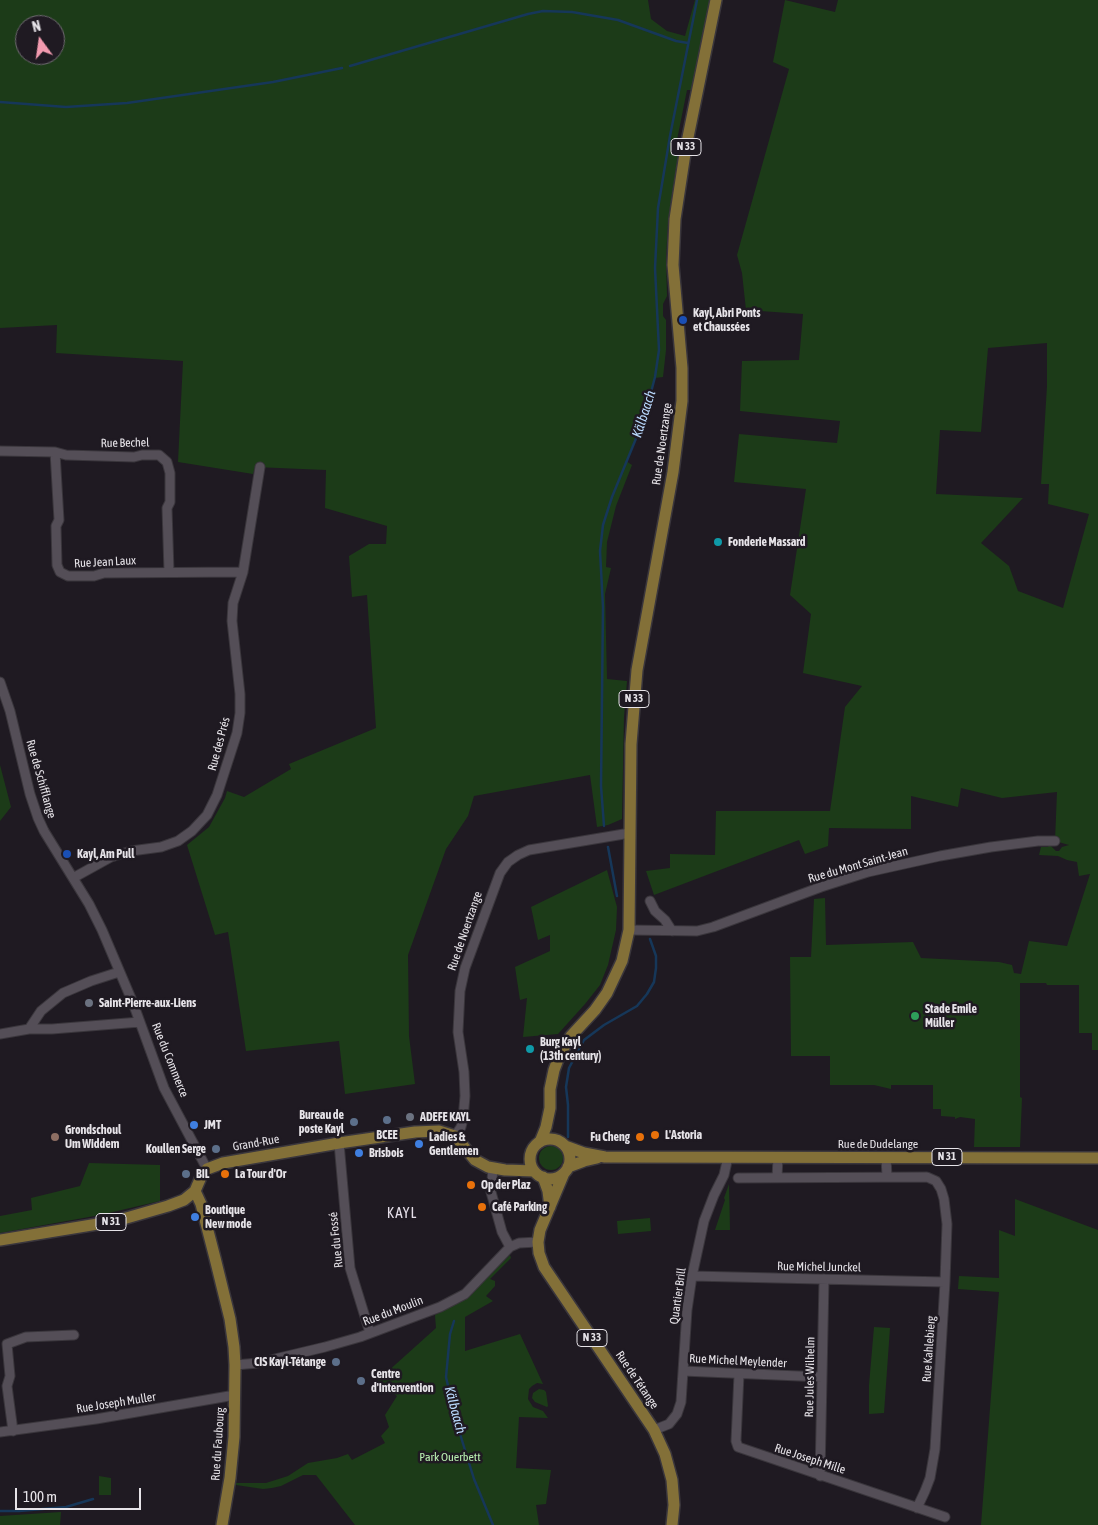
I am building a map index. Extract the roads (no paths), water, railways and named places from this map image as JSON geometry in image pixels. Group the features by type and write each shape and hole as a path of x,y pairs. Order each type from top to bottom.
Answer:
{"main road":[{"name":"Rue de Noertzange","path":"550,1108 550,1089 560,1054 571,1036 595,1010 607,993 622,962 629,930 632,714 637,670 673,472 682,401 682,368 673,265 675,219 686,147 716,0"},
{"name":"N 33","path":"540,1142 546,1127 550,1108"},
{"name":"N 33","path":"550,1108 554,1127 562,1144"},
{"name":"Grand-Rue","path":"207,1169 223,1163 415,1132 440,1130 455,1136"},
{"path":"455,1136 475,1160 482,1165 539,1174 550,1178 558,1177 566,1170 570,1160 569,1152 562,1144 554,1139 547,1139 535,1146 531,1153 530,1159 539,1174 548,1191 550,1207"},
{"name":"Rue de Dudelange","path":"562,1144 584,1153 605,1157 1098,1158"},
{"path":"505,1170 520,1162 531,1153"},
{"name":"Rue de Dudelange","path":"566,1170 584,1161 605,1157"},
{"path":"207,1169 195,1191 201,1204 226,1301 234,1347 235,1365"},
{"name":"N 33","path":"550,1207 566,1170"},
{"name":"N 31","path":"0,1240 116,1221 184,1200 195,1191"},
{"name":"Rue de Tétange","path":"550,1207 540,1230 538,1242 539,1253 544,1267 654,1430 665,1454 672,1480 674,1504 672,1525"},
{"name":"Rue du Faubourg","path":"222,1525 230,1478 235,1365"}],"street":[{"name":"Rue Bechel","path":"0,451 55,452 66,456 134,457 142,454 159,455 167,462 170,473 170,502 167,508 169,572"},
{"name":"Rue Jean Laux","path":"55,452 59,520 56,526 57,565 60,572 68,576 94,576 104,573 243,572"},
{"name":"Rue des Prés","path":"73,878 110,857 131,851 161,847 178,841 192,832 207,815 218,795 237,733 240,712 233,603 243,572 260,467"},
{"name":"Rue de Schifflange","path":"0,682 10,711 30,794 38,818 73,878"},
{"name":"Rue de Noertzange","path":"455,1136 461,1128 465,1096 464,1072 458,1032 460,991 467,961 500,873 508,862 529,850 630,833"},
{"name":"Rue du Mont Saint-Jean","path":"629,930 697,931 868,872 940,856 1038,841 1055,841"},
{"name":"Rue du Commerce","path":"73,878 97,921 133,1003 164,1088 207,1169"},
{"path":"650,901 655,911 665,920 672,931"},
{"path":"29,1029 41,1011 63,993 119,972"},
{"path":"0,1034 29,1029 140,1022"},
{"name":"Rue du Fossé","path":"339,1143 350,1268 370,1333"},
{"name":"Quartier Brill","path":"654,1430 669,1424 677,1414 681,1402 687,1310 692,1276 704,1220 724,1175 728,1157"},
{"path":"777,1178 778,1157"},
{"path":"738,1178 887,1177 886,1157"},
{"path":"493,1168 491,1192 504,1236 510,1247 525,1242 538,1242"},
{"name":"Rue Kahlebierg","path":"887,1177 927,1176 936,1181 941,1189 944,1200 947,1224 935,1449 930,1478 917,1508"},
{"name":"Rue du Moulin","path":"235,1365 258,1363 325,1347 370,1333 440,1306 465,1294 510,1247"},
{"name":"Rue Michel Junckel","path":"692,1276 945,1282"},
{"name":"Rue Jules Wilhelm","path":"820,1476 824,1279"},
{"path":"13,1430 7,1386 10,1376 7,1344 26,1337 74,1335"},
{"name":"Rue Michel Meylender","path":"683,1371 822,1377"},
{"name":"Rue Joseph Mille","path":"739,1374 736,1441 738,1447 945,1517"},
{"name":"Rue Joseph Muller","path":"0,1432 96,1419 235,1395"}],"waterway":[{"name":"Kälbaach","path":"604,826 601,786 603,607 600,551 603,525 612,497 644,419 655,377 659,350 655,268 658,208 697,0"},
{"path":"350,66 543,11 572,12 618,20 676,41 688,43"},
{"path":"0,102 66,107 127,103 273,82 342,68"},
{"name":"Kälbaach","path":"608,847 617,896"},
{"name":"Kälbaach","path":"568,1137 566,1087 569,1068 584,1040 604,1025 637,1006 647,994 654,982 656,968 656,956 650,939"},
{"name":"Kälbaach","path":"454,1321 450,1334 446,1377 456,1421 474,1479 493,1525"},
{"path":"0,1511 66,1507 93,1499"}],"place":[{"name":"Kayl, Abri Ponts et Chaussées","path":"683,320"},
{"name":"Fonderie Massard","path":"718,542"},
{"name":"Kayl, Am Pull","path":"67,854"},
{"name":"Saint-Pierre-aux-Liens","path":"89,1003"},
{"name":"Stade Emile Müller","path":"915,1016"},
{"name":"Burg Kayl (13th century)","path":"530,1049"},
{"name":"ADEFE KAYL","path":"410,1117"},
{"name":"BCEE","path":"387,1120"},
{"name":"Bureau de poste Kayl","path":"354,1122"},
{"name":"JMT","path":"194,1125"},
{"name":"L'Astoria","path":"655,1135"},
{"name":"Grondschoul Um Widdem","path":"55,1137"},
{"name":"Fu Cheng","path":"640,1137"},
{"name":"Ladies & Gentlemen","path":"419,1144"},
{"name":"Koullen Serge","path":"216,1149"},
{"name":"Brisbois","path":"359,1153"},
{"name":"BIL","path":"186,1174"},
{"name":"La Tour d'Or","path":"225,1174"},
{"name":"Op der Plaz","path":"471,1185"},
{"name":"Café Parking","path":"482,1207"},
{"name":"Boutique New mode","path":"195,1217"},
{"name":"CIS Kayl-Tétange","path":"336,1362"},
{"name":"Centre d'Intervention","path":"361,1381"}],"district":[{"name":"KAYL","path":"402,1213"}],"park label":[{"name":"Park Ouerbett","path":"450,1457"}]}
